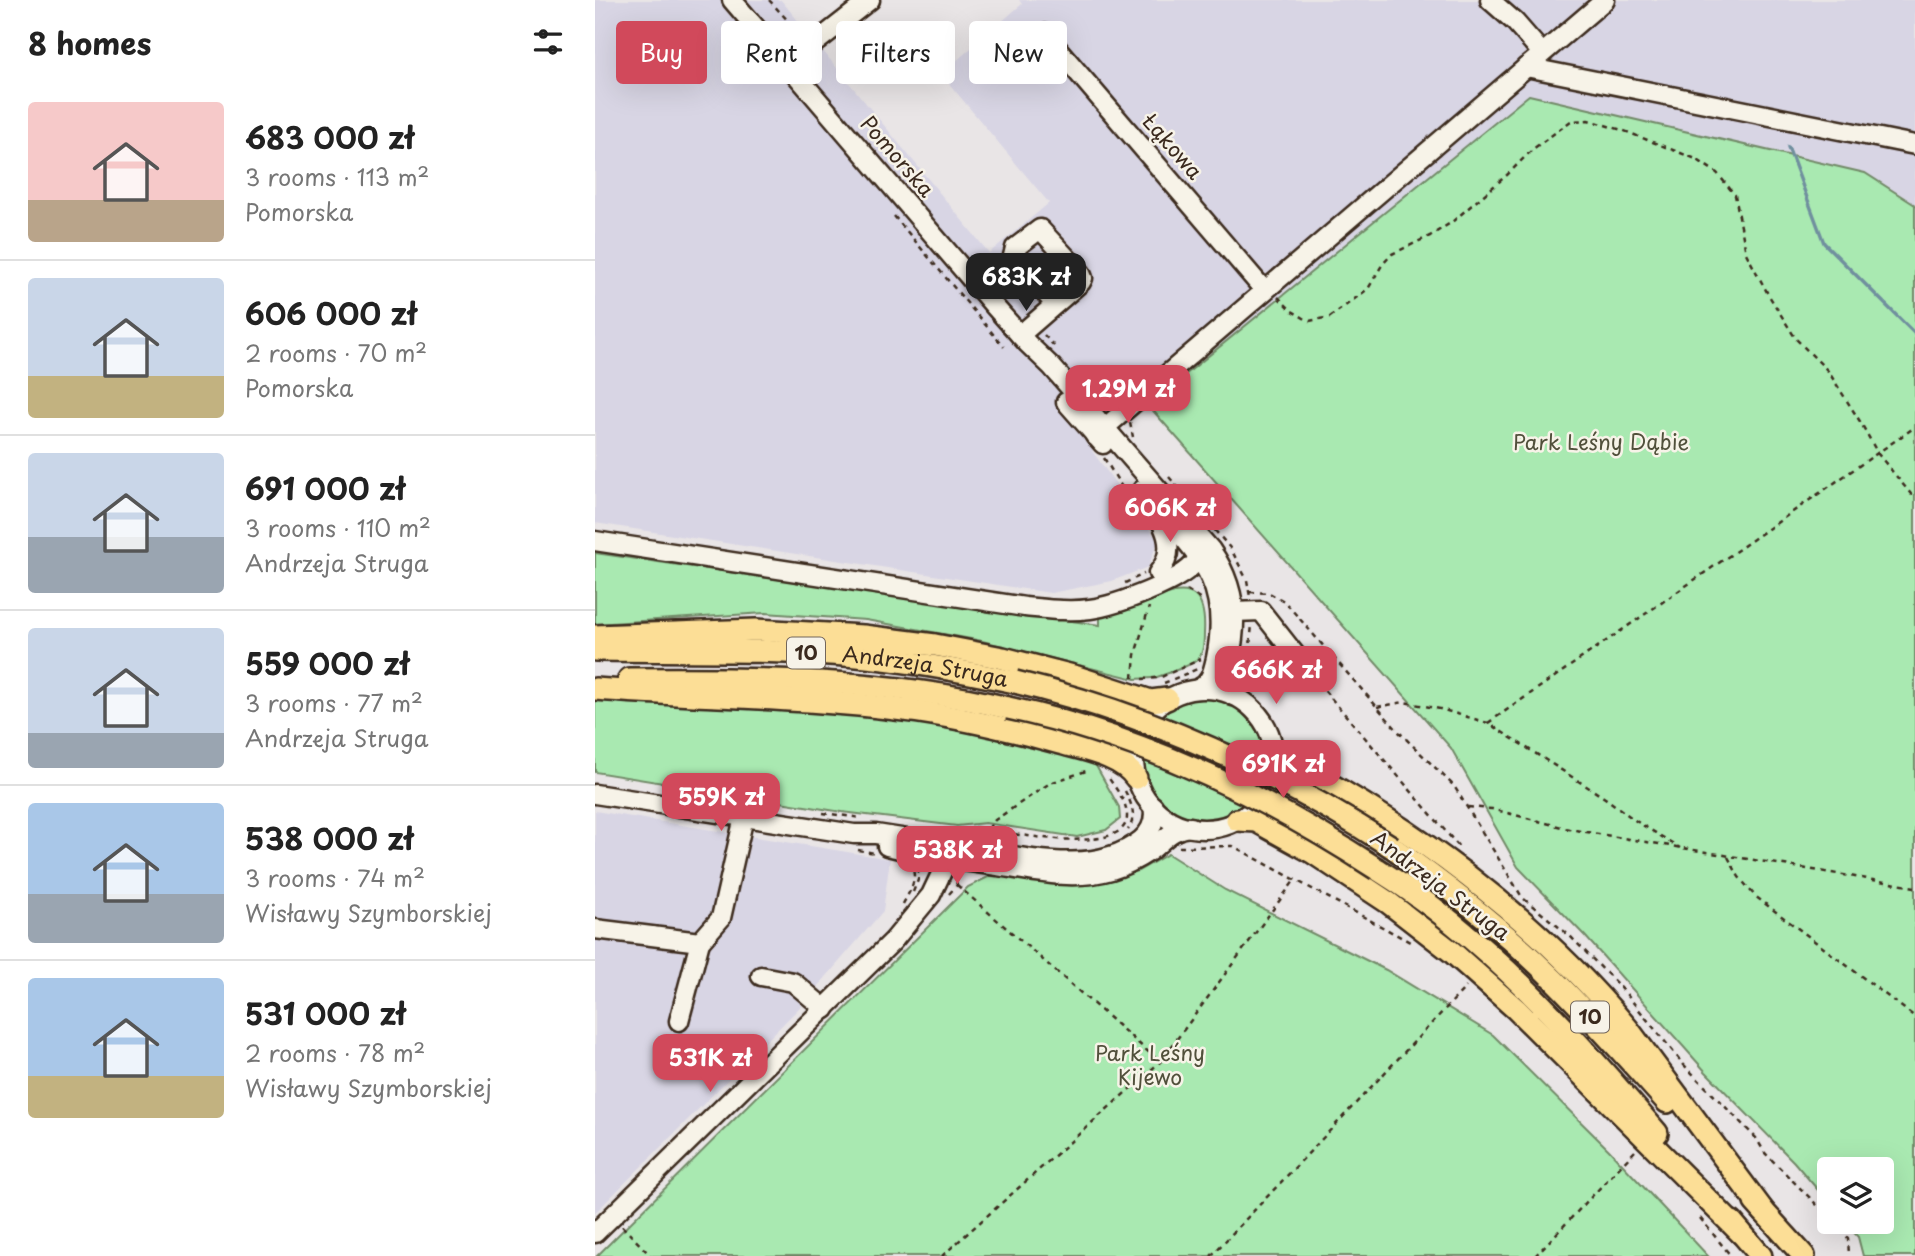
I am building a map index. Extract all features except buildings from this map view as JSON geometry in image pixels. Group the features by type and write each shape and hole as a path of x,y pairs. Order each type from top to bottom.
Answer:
{"main road":[{"path":"595,636 756,631 863,636 935,645 1003,658 1077,677 1151,701 1167,699"},
{"name":"Andrzeja Struga","path":"595,650 790,653 859,657 940,667 1015,682 1140,719 1205,745 1300,792 1392,847 1465,900 1553,979 1620,1049 1804,1256"},
{"name":"Andrzeja Struga","path":"595,678 821,680 903,688 1008,708 1114,738 1207,775 1289,815 1377,869 1478,946 1555,1018 1614,1082 1761,1256"},
{"path":"595,688 821,702 930,714 1021,732 1079,749 1121,763 1136,778"},
{"path":"1273,750 1280,757 1379,813 1427,846 1501,903 1551,947 1629,1029 1764,1212"},
{"path":"1237,820 1256,821 1332,865 1389,903 1452,952 1516,1009 1741,1233"}],"street":[{"name":"Pomorska","path":"732,0 750,21"},
{"path":"822,38 870,0"},
{"path":"1490,0 1515,22 1542,53"},
{"path":"1100,439 1266,288 1605,0"},
{"name":"Łąkowa","path":"1067,59 1266,288"},
{"path":"1526,67 1915,145"},
{"name":"Pomorska","path":"803,84 1024,339 1051,384 1198,549 1218,601 1220,629 1213,670 1207,683 1198,689"},
{"path":"1024,339 1055,304"},
{"name":"Pomorska","path":"1100,439 1138,496 1166,531 1169,542 1167,559 1156,575"},
{"name":"Pomorska","path":"1138,496 1198,549 1217,560 1227,580 1234,612 1234,636 1227,680 1233,696"},
{"path":"595,541 1053,610 1085,610 1115,604 1198,549"},
{"path":"1156,575 1195,579 1209,589 1218,601"},
{"path":"1234,612 1261,611 1309,672"},
{"path":"595,794 744,817 855,842 876,834 933,860 1052,874 1089,874 1126,865 1143,856 1177,829 1217,827 1237,820 1255,806 1267,788 1272,772 1273,750 1267,729 1248,705 1233,696 1212,689 1182,692 1167,699 1150,714 1139,733 1134,754 1136,778 1142,792 1153,806 1170,820 1191,827"},
{"path":"933,860 1058,861 1101,858 1123,851 1145,836 1154,820 1153,806"},
{"path":"679,1021 700,942 721,918 744,817"},
{"path":"595,1233 893,941 919,907 933,860"},
{"path":"595,929 700,942"},
{"path":"761,976 793,982 825,1009"}],"path":[{"path":"769,0 788,21"},
{"path":"1266,288 1292,311 1310,321 1330,317 1368,289 1392,254 1452,222 1570,121 1588,120 1622,130 1696,159 1717,173 1735,195 1747,253 1768,294 1796,339 1828,371 1878,454 1915,499"},
{"path":"894,216 1004,348"},
{"path":"1488,723 1915,427"},
{"path":"1100,439 1108,463 1126,495 1138,496"},
{"path":"1243,592 1269,593 1284,601 1407,741 1440,770 1468,807 1522,897"},
{"path":"1133,684 1135,655 1151,600 1142,605"},
{"path":"1309,672 1462,851"},
{"path":"1377,707 1404,702 1488,723 1682,849"},
{"path":"988,829 995,820 1050,783 1097,768"},
{"path":"1468,807 1492,809 1569,829 1915,887"},
{"path":"1164,839 1174,846 1184,848 1233,846 1419,947"},
{"path":"855,842 880,854"},
{"path":"1728,857 1739,877 1755,896 1915,1017"},
{"path":"898,911 914,881 914,870 908,863"},
{"path":"942,1256 1160,1062 1294,881"},
{"path":"957,885 1160,1062"},
{"path":"1511,891 1570,936 1623,990 1685,1065 1756,1138 1765,1153 1817,1205"},
{"path":"1211,1256 1468,985 1463,980"},
{"path":"1535,1256 1637,1149"},
{"path":"1695,1212 1731,1256"},
{"path":"612,1216 651,1256"},
{"path":"1844,1234 1848,1238 1849,1256"}],"shaded area":[{"path":"595,0 781,0 798,21 721,21 721,84 822,84 822,50 836,67 836,84 850,84 989,253 1049,203 949,84 955,84 955,62 969,50 969,84 1067,84 1067,21 1002,21 1022,4 1019,0 1915,0 1915,205 1864,173 1529,96 1092,451 1158,541 1148,567 1112,581 1051,593 595,523"},
{"path":"595,811 890,859 883,911 801,1006 595,1213"}],"green space":[{"name":"Park Leśny Dąbie","path":"1529,95 1865,173 1915,205 1915,1256 1863,1256 1855,1234 1894,1234 1894,1157 1817,1157 1817,1189 1706,1072 1585,936 1518,867 1451,748 1148,405"},
{"path":"595,553 1100,625 1100,612 1181,591 1195,596 1200,602 1204,621 1203,646 1198,659 1190,664 1157,677 1135,679 982,641 866,620 765,613 595,624"},
{"path":"1204,697 1228,702 1248,715 1261,735 1266,759 1261,783 1248,803 1228,816 1204,821 1180,816 1160,803 1147,783 1142,759 1147,735 1160,715 1180,702"},
{"path":"595,698 848,713 972,730 1095,764 1119,807 1120,819 1106,830 1077,837 985,823 957,826 842,812 595,772"},
{"name":"Park Leśny Kijewo","path":"1168,854 1225,890 1386,970 1493,1035 1609,1150 1708,1256 597,1256 968,887 994,874 1090,885 1138,871"}],"waterway":[{"path":"1788,147 1824,243 1915,334"}]}
